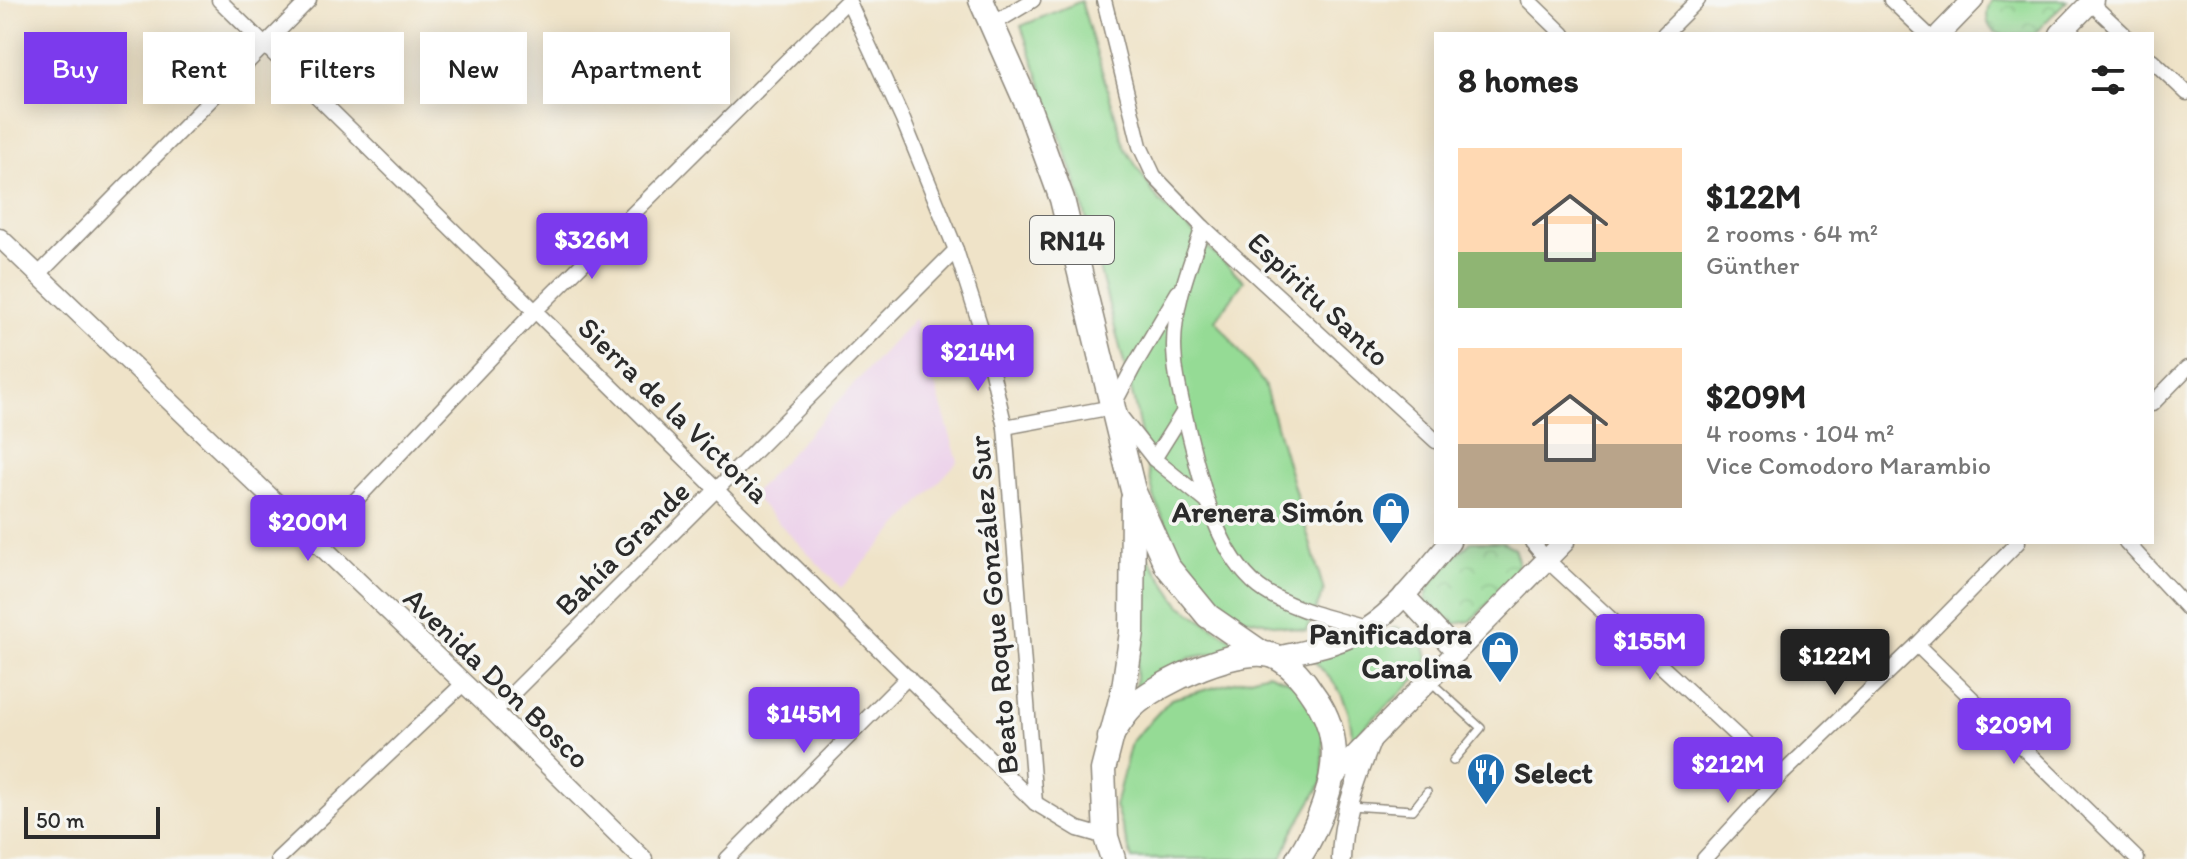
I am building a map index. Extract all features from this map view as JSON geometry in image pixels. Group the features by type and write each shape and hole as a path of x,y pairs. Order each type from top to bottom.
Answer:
{"highway":[{"name":"RN14","path":"981,0 1028,106 1062,199 1133,490 1167,566 1208,616 1304,681 1325,712 1334,745 1331,780 1310,841 1298,859"},
{"name":"RN14","path":"1110,848 1103,770 1124,688 1132,632 1133,490"},
{"name":"RN14","path":"1110,737 1131,708 1155,688 1192,670 1230,658 1270,656"}],"main road":[{"path":"1942,32 1973,0"},
{"path":"2062,32 2092,1"},
{"path":"1270,656 1333,643 1366,628 1404,595 1448,544"},
{"path":"1331,780 1562,544"},
{"path":"1404,595 1457,652"}],"street":[{"name":"Sierra de la Victoria","path":"219,0 1035,803 1110,848"},
{"path":"38,275 309,0"},
{"path":"316,542 535,311 848,0"},
{"name":"Beato Roque González Sur","path":"848,0 903,120 956,250 983,334 1005,427 1035,803"},
{"path":"993,24 1033,0"},
{"name":"Espíritu Santo","path":"1104,0 1140,146 1154,176 1203,227 1434,439"},
{"path":"1528,0 1561,32"},
{"path":"1666,32 1698,0"},
{"path":"1891,0 1925,32"},
{"path":"2092,1 2122,32"},
{"path":"2154,62 2187,93"},
{"path":"1113,407 1182,286 1203,227"},
{"name":"Avenida Don Bosco","path":"0,238 643,859"},
{"name":"Bahía Grande","path":"494,712 956,250"},
{"path":"1182,286 1174,343 1184,411 1206,501 1239,568 1260,589 1309,612 1366,628"},
{"path":"2154,402 2187,368"},
{"path":"1005,427 1113,407"},
{"path":"1113,407 1154,459 1206,501"},
{"path":"1154,459 1184,411"},
{"path":"1534,544 1547,560 1780,776"},
{"path":"1704,859 1780,776 1917,645 2016,544"},
{"path":"2128,544 2187,608"},
{"path":"1917,645 2137,859"},
{"path":"727,859 908,677"},
{"path":"278,859 463,684"},
{"path":"1341,859 1347,806 1372,739"}],"lane":[{"path":"1429,680 1481,728 1453,761"},
{"path":"1347,806 1413,810 1427,792"}],"shaded area":[{"path":"915,318 958,461 841,588 752,495"}],"green space":[{"path":"1992,0 2067,0 2036,32 1995,32 1989,24 1988,9"},
{"path":"1081,1 1125,148 1158,200 1244,281 1216,320 1264,384 1324,591 1306,631 1222,613 1183,567 1154,497 1134,401 1079,191 1021,26"},
{"path":"1469,544 1507,544 1514,548 1518,560 1516,575 1471,621 1453,624 1442,622 1425,605 1430,586 1441,570"},
{"path":"1143,550 1180,605 1245,648 1189,658 1135,693"},
{"path":"1396,627 1422,640 1427,657 1425,670 1352,739 1349,713 1341,694 1310,657 1376,638"},
{"path":"1268,673 1295,684 1323,718 1323,781 1292,834 1282,859 1132,859 1115,806 1131,742 1171,699"}],"place":[{"name":"Arenera Simón","path":"1391,545"},
{"name":"Panificadora Carolina","path":"1500,684"},
{"name":"Select","path":"1486,806"}]}
